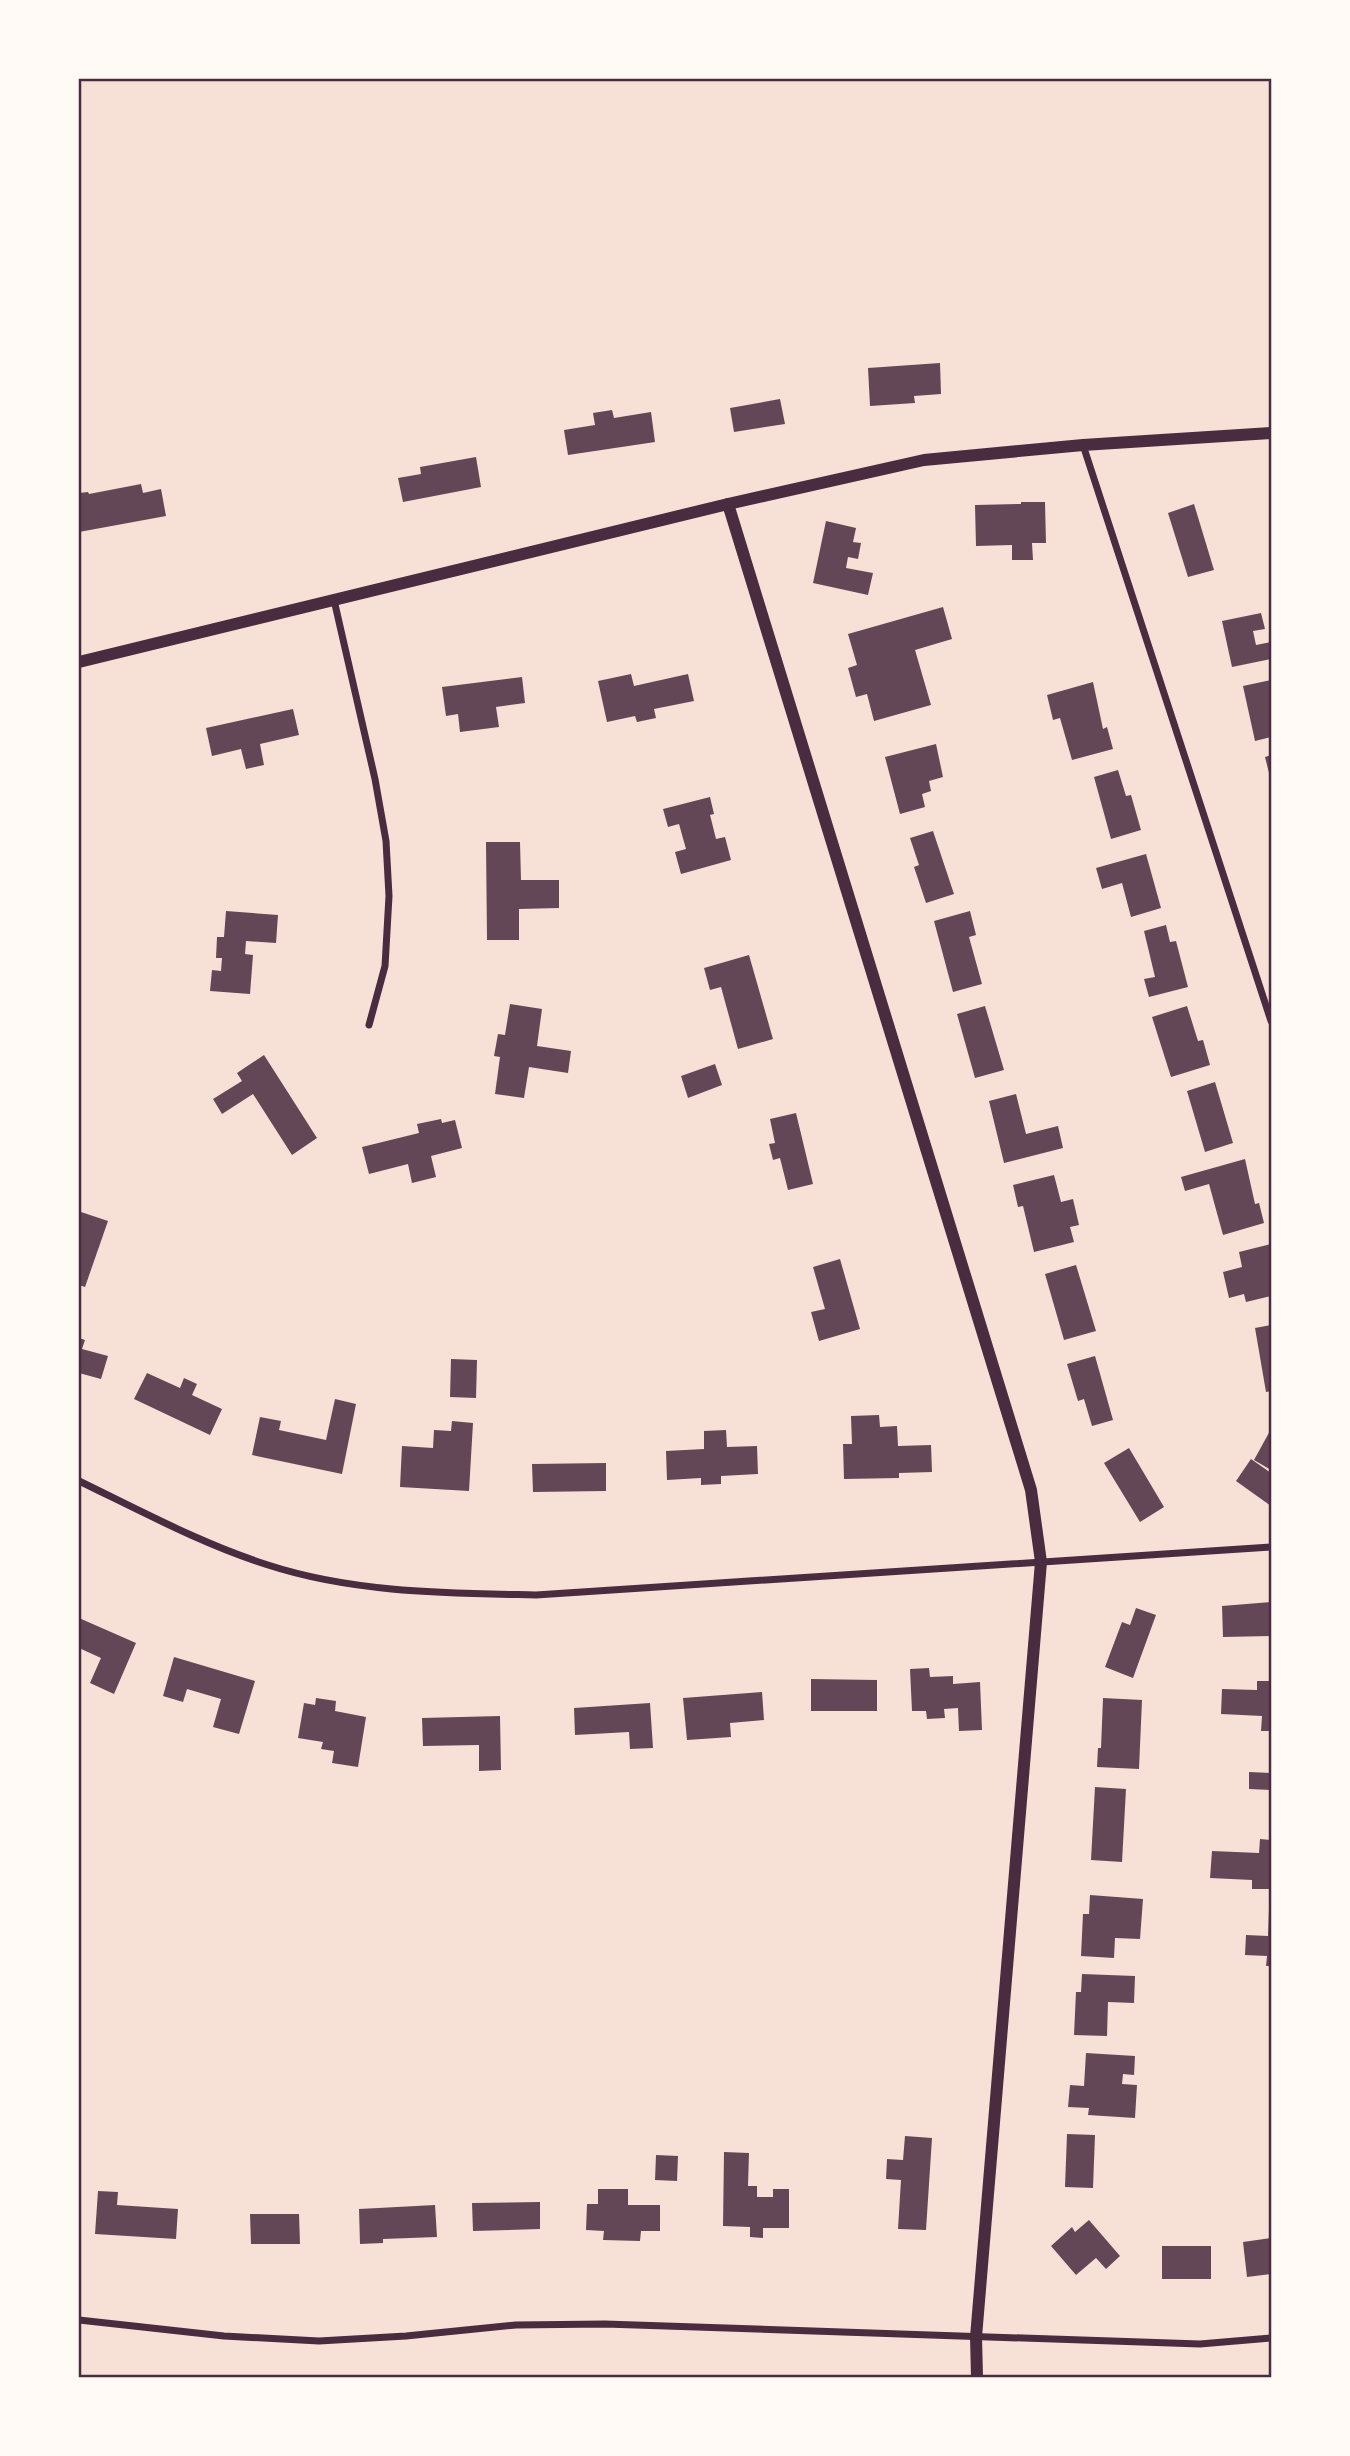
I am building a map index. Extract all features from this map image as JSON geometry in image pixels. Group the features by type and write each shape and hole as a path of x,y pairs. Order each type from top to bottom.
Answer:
{"street":[{"path":"79,662 728,504 924,460 1083,445 1271,433"},
{"path":"1083,445 1271,1021"},
{"path":"728,504 1031,1490 1041,1562 976,2337 977,2377"},
{"path":"334,600 375,779 386,841 389,895 386,966 369,1025"},
{"path":"79,1482 196,1538 269,1566 352,1584 440,1593 536,1594 1271,1547"},
{"path":"79,2320 224,2336 319,2341 516,2325 605,2324 1200,2343 1271,2338"}],"building":[{"path":"940,363 941,394 914,396 915,403 870,406 868,368"},
{"path":"780,399 785,424 734,432 730,408"},
{"path":"612,410 614,418 651,412 655,442 568,455 564,430 595,425 593,413"},
{"path":"476,457 481,487 403,502 398,478 421,474 420,467"},
{"path":"141,484 143,493 161,489 166,516 79,532 79,493 89,494"},
{"path":"1045,502 1046,543 1032,543 1033,560 1012,560 1012,545 976,546 975,505"},
{"path":"1194,504 1214,570 1188,577 1168,513"},
{"path":"826,521 856,528 853,542 861,543 858,559 848,557 846,568 873,573 868,595 813,583"},
{"path":"943,607 952,639 915,650 931,705 874,721 867,694 856,697 848,668 857,665 848,634"},
{"path":"1261,613 1265,629 1253,631 1256,645 1271,642 1271,659 1232,667 1222,621"},
{"path":"631,674 634,686 688,674 694,701 654,709 656,718 637,722 635,716 607,722 598,681"},
{"path":"522,677 525,703 496,707 499,727 460,732 458,714 446,716 442,687"},
{"path":"1271,680 1271,737 1255,741 1243,686"},
{"path":"1093,682 1103,729 1107,727 1113,749 1072,760 1060,718 1053,720 1047,695"},
{"path":"293,709 299,735 260,744 264,765 246,769 241,749 212,756 206,728"},
{"path":"936,744 943,777 929,781 931,791 922,794 925,807 900,814 885,757"},
{"path":"1271,755 1271,776 1270,777 1265,757"},
{"path":"1118,770 1126,796 1131,795 1141,830 1111,839 1094,777"},
{"path":"710,797 714,814 710,815 716,839 725,837 731,860 681,874 675,852 686,849 679,824 668,827 663,809"},
{"path":"933,831 954,894 926,903 914,867 919,865 910,838"},
{"path":"486,842 520,842 521,880 559,880 559,908 519,909 519,940 487,940"},
{"path":"1146,854 1161,908 1131,917 1122,883 1102,889 1096,868"},
{"path":"226,911 278,915 276,943 246,941 245,954 253,955 250,994 210,991 212,970 221,971 222,958 216,958 217,937 224,937"},
{"path":"970,911 976,935 969,937 982,984 953,992 934,921"},
{"path":"1166,925 1170,942 1176,941 1188,987 1149,997 1144,979 1155,977 1144,931"},
{"path":"749,955 773,1039 738,1049 721,987 710,990 704,968"},
{"path":"510,1004 542,1009 537,1046 571,1051 568,1073 529,1067 524,1098 495,1094 500,1057 494,1056 498,1034 505,1035"},
{"path":"985,1006 1004,1070 975,1078 957,1014"},
{"path":"1187,1006 1198,1041 1203,1040 1210,1065 1171,1077 1152,1017"},
{"path":"264,1055 317,1138 292,1155 253,1094 222,1114 213,1099 242,1081 237,1073"},
{"path":"715,1064 722,1085 688,1098 681,1076"},
{"path":"1215,1082 1233,1143 1205,1152 1187,1091"},
{"path":"1016,1094 1026,1134 1058,1126 1063,1148 1004,1163 989,1101"},
{"path":"796,1113 813,1184 788,1190 780,1158 773,1160 769,1144 775,1143 770,1119"},
{"path":"441,1119 442,1123 455,1120 462,1148 431,1156 436,1177 412,1183 408,1164 369,1174 362,1147 419,1133 417,1124"},
{"path":"1245,1159 1255,1204 1259,1203 1264,1223 1223,1235 1209,1184 1185,1191 1181,1177"},
{"path":"1054,1175 1061,1202 1073,1199 1079,1225 1070,1227 1074,1242 1034,1252 1023,1206 1018,1207 1013,1185"},
{"path":"81,1212 108,1221 85,1287 79,1285"},
{"path":"1271,1244 1271,1296 1246,1302 1244,1294 1229,1298 1223,1272 1242,1267 1239,1252"},
{"path":"840,1259 860,1329 819,1341 811,1312 825,1309 813,1267"},
{"path":"1076,1265 1096,1331 1064,1340 1045,1274"},
{"path":"1271,1325 1271,1391 1266,1392 1255,1328"},
{"path":"79,1338 85,1340 82,1349 108,1356 101,1379 79,1373"},
{"path":"1095,1356 1113,1420 1092,1426 1084,1399 1078,1401 1067,1364"},
{"path":"451,1359 477,1360 476,1398 450,1397"},
{"path":"147,1373 180,1388 184,1378 197,1384 192,1395 222,1409 210,1435 134,1399"},
{"path":"335,1399 356,1404 342,1474 252,1455 260,1417 281,1421 279,1430 326,1440"},
{"path":"879,1415 880,1427 897,1426 898,1446 931,1445 932,1472 899,1473 899,1478 844,1479 843,1444 852,1444 851,1416"},
{"path":"452,1421 473,1423 469,1491 400,1487 402,1446 433,1448 434,1430 451,1431"},
{"path":"1271,1429 1271,1470 1254,1460"},
{"path":"726,1430 727,1447 757,1446 758,1474 721,1476 721,1484 701,1485 701,1478 667,1480 666,1451 704,1449 704,1431"},
{"path":"1129,1448 1164,1507 1140,1522 1104,1463"},
{"path":"1251,1459 1271,1473 1271,1506 1236,1481"},
{"path":"606,1463 606,1491 533,1492 532,1464"},
{"path":"1271,1602 1271,1636 1223,1637 1222,1606"},
{"path":"1136,1608 1156,1615 1133,1678 1105,1667 1122,1622 1130,1625"},
{"path":"79,1618 136,1643 114,1694 90,1683 101,1658 79,1648"},
{"path":"174,1657 255,1681 239,1734 213,1727 221,1699 187,1689 183,1702 163,1696"},
{"path":"929,1668 930,1677 953,1676 953,1684 980,1682 982,1730 959,1731 958,1708 944,1709 945,1718 927,1719 926,1711 912,1711 910,1669"},
{"path":"811,1679 877,1680 877,1711 811,1711"},
{"path":"1257,1681 1271,1681 1271,1731 1261,1731 1262,1716 1221,1714 1222,1689 1257,1690"},
{"path":"762,1692 764,1720 730,1723 731,1737 687,1740 683,1698"},
{"path":"316,1698 336,1701 335,1711 366,1717 358,1767 332,1763 334,1751 321,1749 323,1742 298,1738 304,1703 315,1705"},
{"path":"1103,1698 1142,1700 1139,1769 1097,1767 1098,1748 1101,1748"},
{"path":"650,1703 653,1748 630,1749 629,1732 575,1735 574,1708"},
{"path":"500,1716 501,1770 479,1771 479,1745 423,1746 422,1718"},
{"path":"1249,1772 1271,1773 1271,1790 1249,1789"},
{"path":"1095,1787 1126,1789 1122,1862 1091,1860"},
{"path":"1260,1839 1271,1840 1271,1889 1252,1889 1252,1880 1210,1878 1212,1851 1259,1853"},
{"path":"1090,1895 1143,1899 1140,1939 1115,1938 1114,1958 1081,1956 1083,1914 1089,1914"},
{"path":"1269,1910 1271,1966 1266,1966 1267,1956 1245,1955 1246,1935 1268,1936"},
{"path":"1082,1974 1135,1976 1134,2003 1108,2002 1107,2036 1074,2035 1076,1992 1081,1992"},
{"path":"1086,2053 1135,2056 1134,2075 1123,2074 1122,2084 1137,2085 1135,2118 1088,2115 1089,2108 1068,2107 1070,2085 1084,2086"},
{"path":"1067,2134 1095,2135 1093,2188 1065,2187"},
{"path":"905,2136 932,2138 926,2230 898,2229 901,2180 886,2179 887,2159 903,2160"},
{"path":"724,2152 749,2153 748,2186 757,2186 757,2197 773,2197 773,2189 789,2189 789,2228 763,2228 763,2238 750,2237 750,2227 723,2226"},
{"path":"656,2155 678,2156 677,2181 655,2180"},
{"path":"598,2189 628,2189 628,2205 660,2205 660,2231 641,2231 640,2241 603,2240 604,2231 586,2230 587,2204 598,2204"},
{"path":"98,2191 118,2192 117,2205 178,2209 176,2239 95,2234"},
{"path":"540,2202 540,2229 473,2231 472,2203"},
{"path":"435,2205 437,2237 383,2239 383,2243 360,2244 359,2209"},
{"path":"250,2214 299,2214 300,2244 251,2244"},
{"path":"1089,2220 1120,2256 1106,2269 1096,2258 1076,2275 1051,2246 1072,2227 1075,2232"},
{"path":"1271,2238 1271,2274 1247,2277 1243,2242"},
{"path":"1162,2246 1211,2246 1211,2279 1162,2279"}]}
